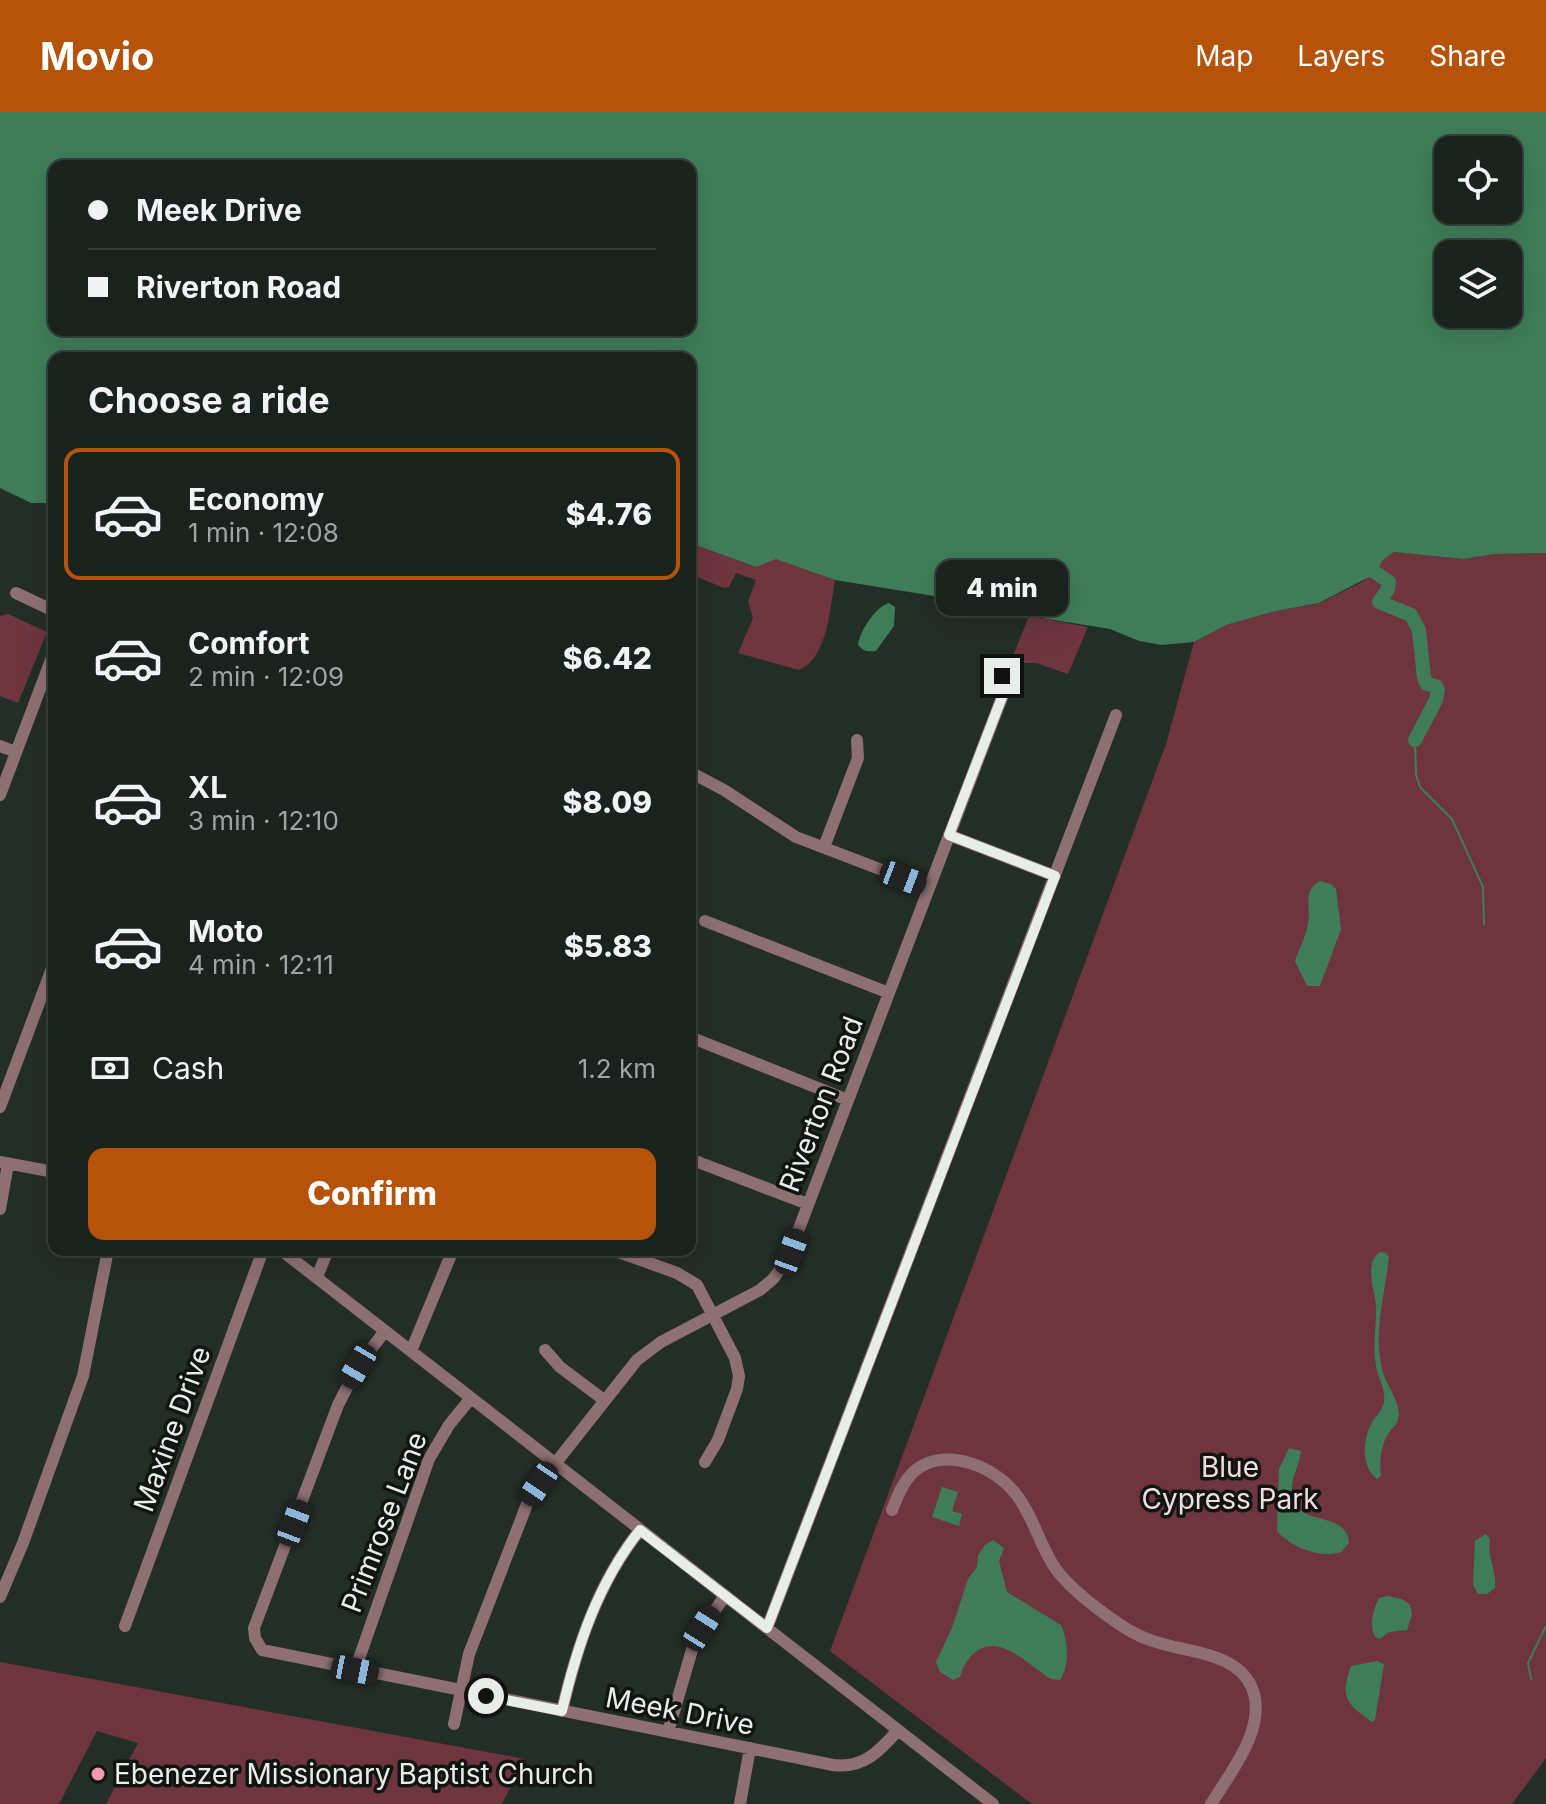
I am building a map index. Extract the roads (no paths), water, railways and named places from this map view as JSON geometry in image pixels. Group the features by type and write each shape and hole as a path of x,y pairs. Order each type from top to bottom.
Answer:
{"street":[{"path":"16,593 48,608"},
{"path":"0,795 48,668"},
{"name":"Riverton Road","path":"454,1724 475,1637 523,1512 539,1484 623,1375 649,1350 744,1300 773,1279 791,1252 1004,692 1002,676"},
{"path":"767,1628 1116,715"},
{"path":"824,847 858,758 857,740"},
{"path":"0,746 16,752"},
{"path":"696,775 780,828 929,888"},
{"path":"949,835 1055,876"},
{"path":"705,921 889,993"},
{"path":"0,1107 48,979"},
{"path":"696,1039 848,1100"},
{"path":"696,1161 808,1204"},
{"path":"0,1209 4,1163 48,1171"},
{"path":"0,1597 23,1543 83,1376 107,1256"},
{"name":"Maxine Drive","path":"125,1626 261,1256"},
{"path":"289,1256 992,1804"},
{"path":"317,1277 326,1256"},
{"path":"411,1351 451,1256"},
{"path":"629,1256 697,1285 735,1358 739,1376 737,1389 718,1440 705,1462"},
{"name":"Meek Drive","path":"385,1331 358,1366 338,1405 254,1628 262,1650 848,1766 874,1755 898,1730"},
{"path":"545,1350 560,1367 604,1400"},
{"name":"Primrose Lane","path":"355,1670 429,1459 449,1425 471,1398"},
{"path":"892,1510 904,1484 919,1467 946,1460 974,1464 991,1471 1016,1494 1056,1569 1103,1612 1120,1625 1152,1641 1206,1654 1239,1670 1252,1688 1254,1722 1239,1758 1211,1804"},
{"path":"562,1711 578,1648 598,1595 619,1557 640,1530"},
{"path":"668,1732 694,1643 725,1595"},
{"path":"740,1804 750,1748"}],"waterway":[{"path":"1371,557 1369,568 1389,582 1379,602 1411,615 1419,630 1424,678 1427,684 1436,686 1438,690 1415,740"},
{"path":"1415,740 1416,775 1420,787 1452,819 1483,887 1484,924"},
{"path":"1531,1679 1528,1663 1546,1626"}],"place":[{"name":"Ebenezer Missionary Baptist Church","path":"98,1774"}],"park label":[{"name":"Blue Cypress Park","path":"1230,1483"}]}
